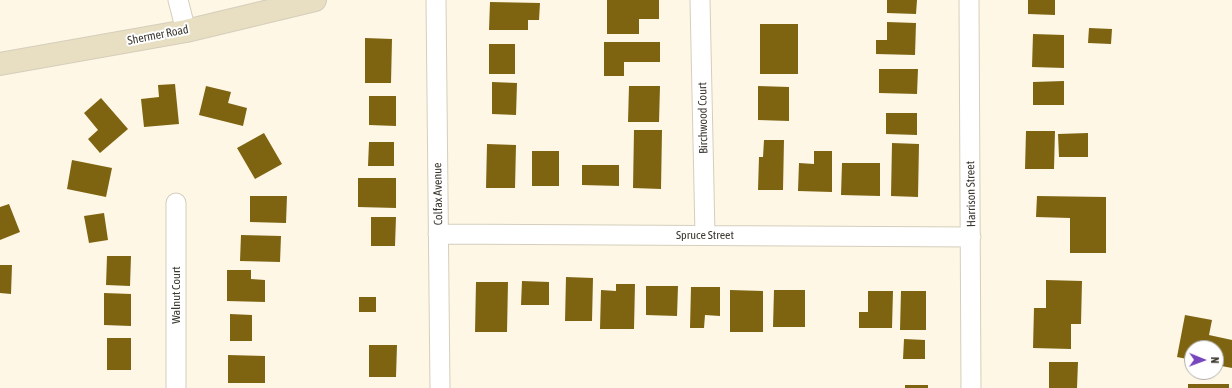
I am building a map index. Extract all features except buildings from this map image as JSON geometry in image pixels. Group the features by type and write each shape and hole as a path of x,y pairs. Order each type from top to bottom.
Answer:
{"main road":[{"name":"Shermer Road","path":"0,64 186,31 315,0"}],"street":[{"path":"178,0 186,31"},
{"name":"Colfax Avenue","path":"436,0 440,388"},
{"name":"Birchwood Court","path":"700,0 705,235"},
{"name":"Harrison Street","path":"969,0 971,388"},
{"name":"Walnut Court","path":"176,203 176,388"},
{"name":"Spruce Street","path":"438,234 971,237"}]}
